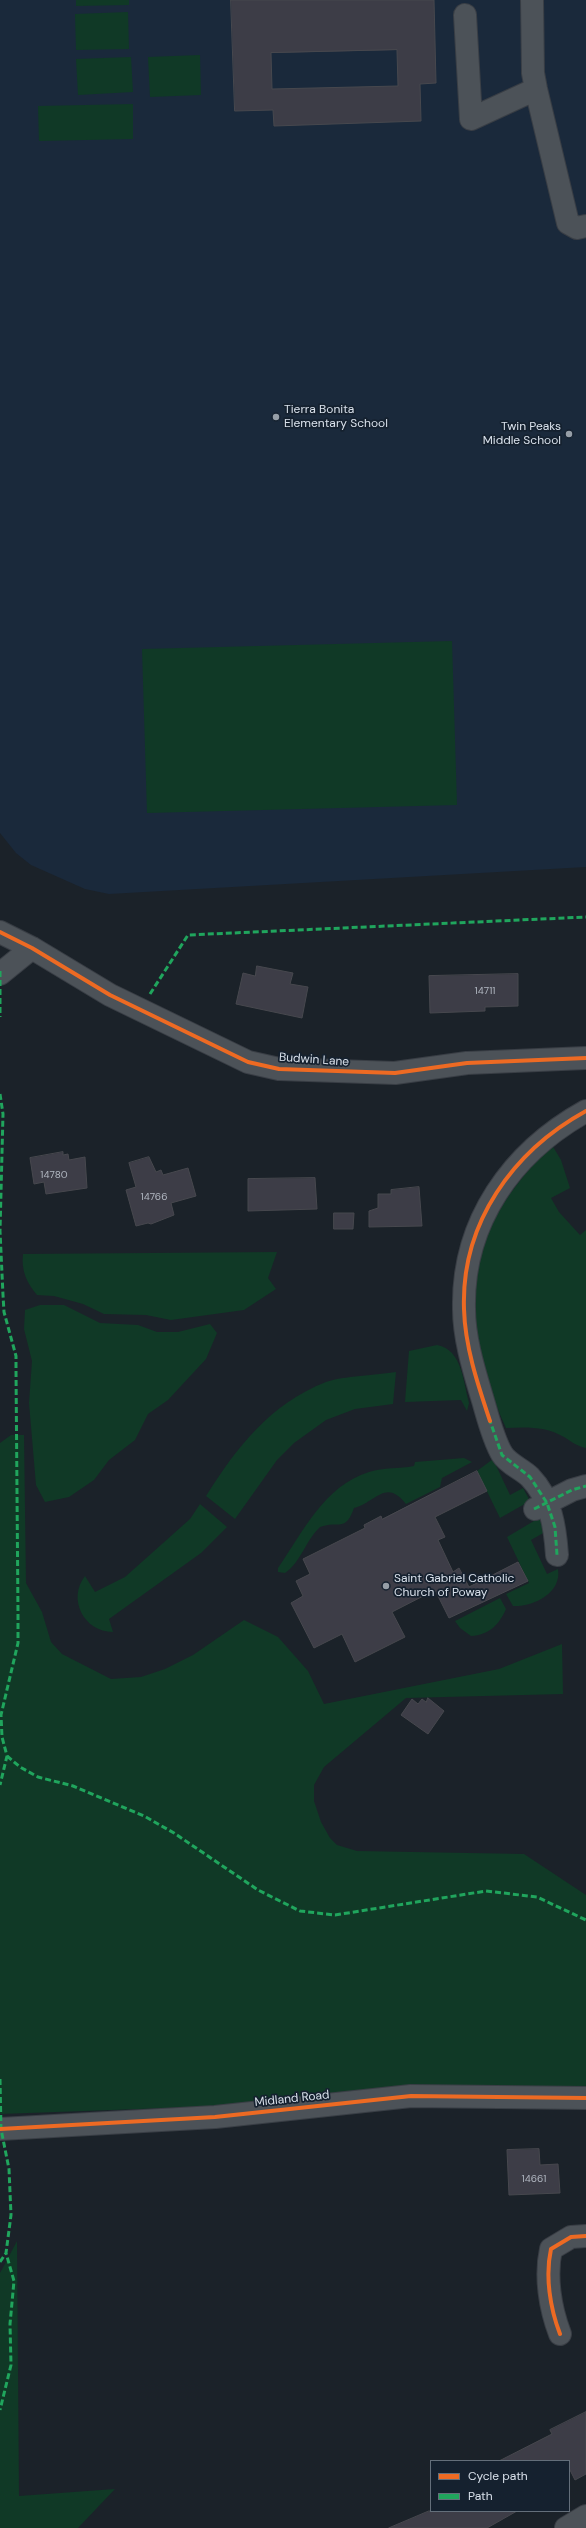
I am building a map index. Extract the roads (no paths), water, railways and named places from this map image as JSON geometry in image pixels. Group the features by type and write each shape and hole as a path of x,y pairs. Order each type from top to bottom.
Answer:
{"street":[{"path":"532,0 533,73 568,223 576,228 586,226"},
{"path":"465,15 471,119 536,89"},
{"name":"Budwin Lane","path":"0,932 32,948 110,995 223,1051 248,1062 279,1069 395,1073 468,1062 586,1058"},
{"path":"0,974 32,948"},
{"path":"557,1555 555,1527 541,1506 530,1476 502,1455 472,1365 465,1324 464,1293 473,1243 489,1205 518,1166 542,1139 586,1111"},
{"path":"541,1506 572,1490 586,1486"},
{"name":"Midland Road","path":"0,2129 215,2117 411,2096 586,2098"},
{"path":"560,2334 552,2312 548,2261 551,2249 571,2237 586,2236"},
{"path":"566,2528 586,2516"}],"place":[{"name":"Tierra Bonita Elementary School","path":"276,417"},
{"name":"Twin Peaks Middle School","path":"569,434"},
{"name":"Saint Gabriel Catholic Church of Poway","path":"386,1586"}]}
